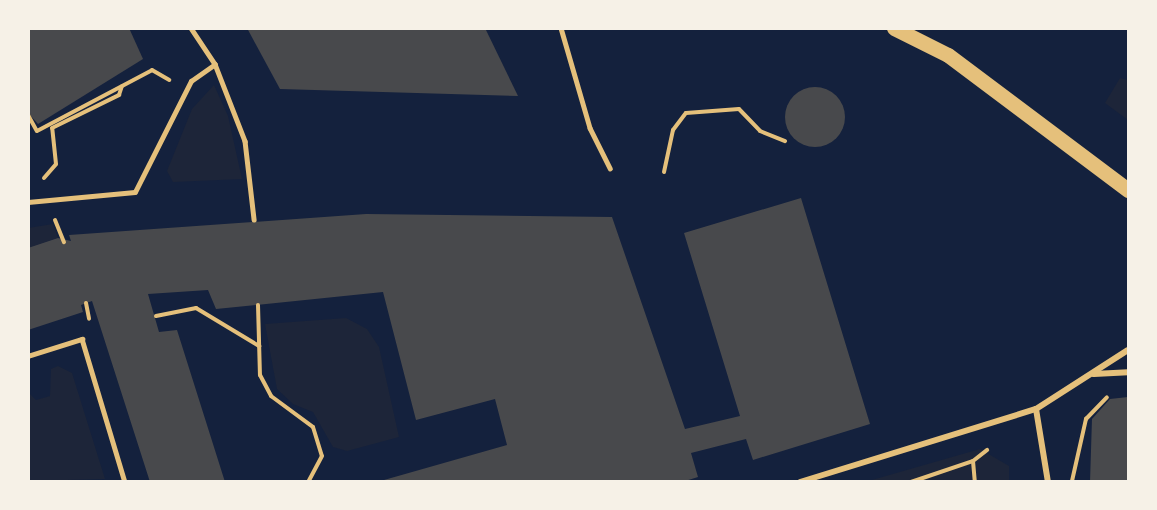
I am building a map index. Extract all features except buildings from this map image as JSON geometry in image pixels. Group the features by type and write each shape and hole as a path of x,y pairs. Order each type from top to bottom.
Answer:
{"main road":[{"path":"894,28 948,55 1128,190"}],"street":[{"path":"800,482 1036,409 1094,374 1128,350"},
{"path":"1094,374 1128,372"},
{"path":"1036,409 1048,482"}],"lane":[{"path":"191,28 215,64 245,141 254,219"},
{"path":"561,28 591,128 610,168"},
{"path":"28,202 135,192 191,81 215,64"},
{"path":"28,356 82,339 125,482"}],"path":[{"path":"28,115 37,130 152,70 187,92"},
{"path":"51,174 56,164 52,128 119,94 122,86"},
{"path":"664,172 673,130 686,113 739,109 760,131 785,141"},
{"path":"258,305 260,375 271,396 313,427 322,456 308,482"},
{"path":"156,316 196,308 260,347"},
{"path":"1072,482 1086,419 1112,393"},
{"path":"1086,419 1092,419"},
{"path":"911,482 973,461 975,482"}],"shaded area":[{"path":"1120,78 1128,80 1128,120 1105,103"},
{"path":"214,85 228,116 242,179 173,182 167,171 192,109"},
{"path":"53,224 58,238 29,248 28,228"},
{"path":"346,318 367,329 379,347 399,437 347,451 333,447 313,412 293,404 277,389 265,324"},
{"path":"58,366 72,373 105,479 29,481 29,393 36,400 50,396 51,369"},
{"path":"980,449 1009,466 1009,481 865,482"}]}
